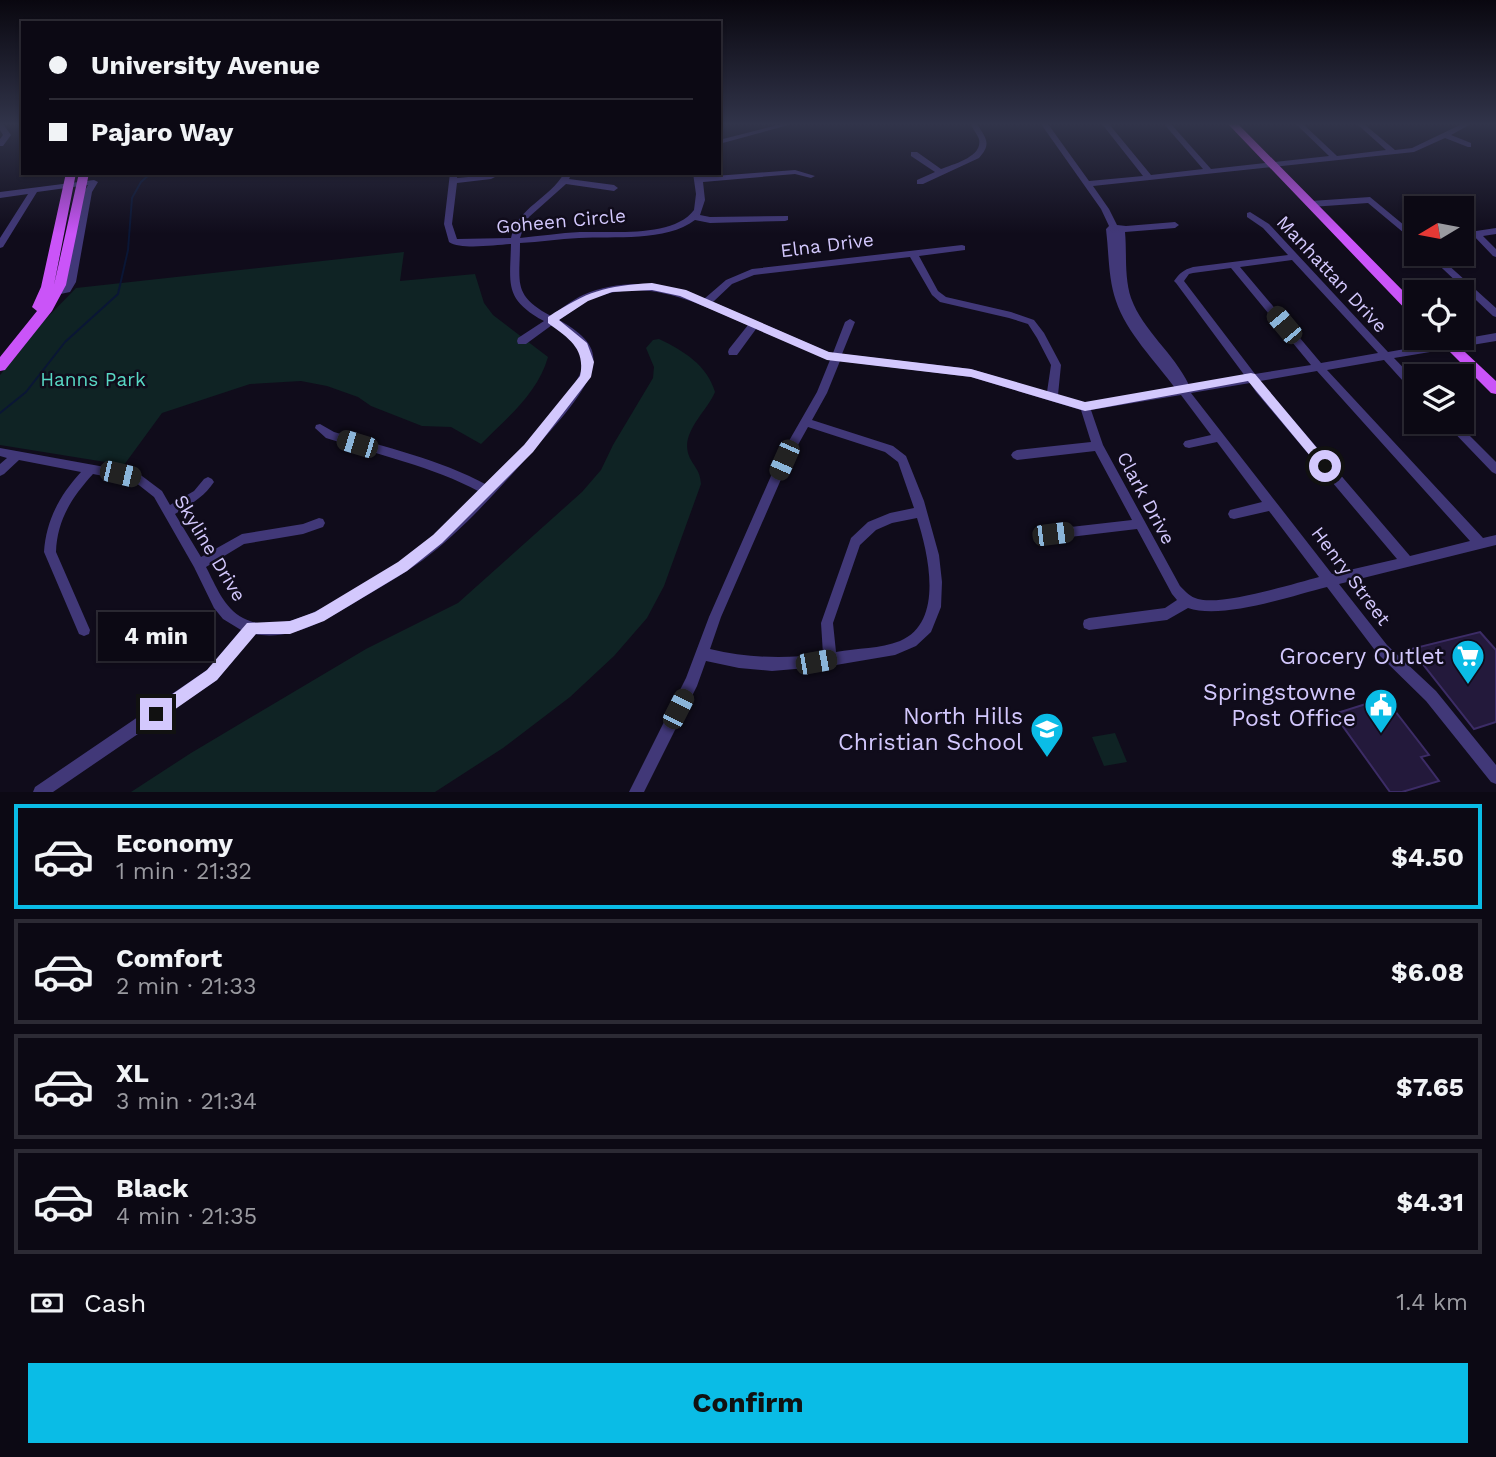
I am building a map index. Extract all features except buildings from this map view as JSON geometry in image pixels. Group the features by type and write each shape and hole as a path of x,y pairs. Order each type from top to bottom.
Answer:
{"main road":[{"path":"1270,161 1404,300"},
{"path":"0,366 47,308 77,214 76,179"},
{"path":"0,354 51,293"},
{"path":"1455,350 1496,389"}],"street":[{"path":"924,161 940,172"},
{"path":"920,183 965,161"},
{"path":"1070,161 1114,227 1126,229 1175,225"},
{"path":"1135,161 1148,177"},
{"path":"1200,161 1209,171"},
{"path":"1086,184 1304,161"},
{"path":"786,218 728,220 694,217 700,207 701,197 697,177 796,172 811,176"},
{"path":"453,177 491,177"},
{"name":"Goheen Circle","path":"453,177 448,225 453,242 480,244 647,231 675,226 694,217"},
{"path":"40,792 212,675 252,627 290,627 319,617 421,554 529,449 586,377 589,362 582,343 527,305 516,292 518,228 524,219 554,195 567,177 614,188"},
{"path":"0,195 33,192 76,179"},
{"path":"0,246 33,192"},
{"path":"1311,204 1370,200 1404,230"},
{"name":"Manhattan Drive","path":"1250,215 1266,226 1404,376"},
{"name":"Henry Street","path":"1114,227 1110,229 1114,282 1122,308 1172,379 1185,390 1382,649 1431,696 1496,776"},
{"path":"1496,231 1476,234 1496,254"},
{"name":"Elna Drive","path":"706,303 729,282 752,272 962,248"},
{"path":"914,254 935,293 943,300 1031,322 1041,335 1056,365 1052,397"},
{"path":"1294,257 1186,272 1180,277 1180,285 1251,377 1407,561"},
{"path":"1233,264 1318,366 1480,543"},
{"path":"1444,266 1496,314"},
{"path":"522,341 585,298 624,287 668,289 836,358 971,373 1085,407 1404,349"},
{"path":"636,792 692,681 715,617 784,460 822,393 850,322"},
{"path":"733,352 754,324"},
{"path":"1474,339 1496,337"},
{"name":"Clark Drive","path":"1085,407 1098,446 1176,590 1186,602"},
{"path":"702,654 765,666 830,660 910,642 927,624 934,609 937,587 920,512 902,459 895,452 806,422"},
{"path":"320,428 330,435 459,475 487,490"},
{"path":"1461,434 1496,469"},
{"path":"1189,444 1220,436"},
{"path":"1017,455 1098,446"},
{"name":"Skyline Drive","path":"0,452 138,478 158,494 227,614 252,627"},
{"path":"0,471 17,455"},
{"path":"84,630 50,552 50,542 55,518 92,468"},
{"path":"168,512 198,494 208,482"},
{"path":"1234,514 1272,505"},
{"path":"830,660 827,622 855,542 872,526 890,518 920,512"},
{"path":"200,565 242,540 303,529 319,523"},
{"path":"1053,534 1139,524"},
{"path":"1089,624 1167,614 1186,602 1207,607 1222,605 1496,540"}],"green space":[{"name":"Hanns Park","path":"404,252 400,281 475,274 484,303 493,315 548,357 529,393 481,444 451,427 422,426 371,406 358,397 327,386 301,381 250,384 162,413 124,465 0,445 0,375 41,324 76,288"},
{"path":"659,339 693,360 706,374 715,392 692,429 687,445 701,484 664,586 647,618 614,656 570,697 503,748 435,792 131,792 191,753 366,649 458,603 582,492 601,470 653,378 654,367 646,348 653,340"},
{"path":"1115,733 1127,762 1104,766 1092,737"}],"waterway":[{"path":"0,413 26,392 65,342 118,294 128,250 132,198 141,182 149,175"}],"place":[{"name":"Grocery Outlet","path":"1468,686"},
{"name":"Springstowne Post Office","path":"1381,735"},
{"name":"North Hills Christian School","path":"1047,759"}],"route":[{"path":"156,714 212,675 252,627 280,629 304,624 319,617 402,567 438,539 529,449 586,377 589,362 582,343 551,320 585,298 611,289 637,286 668,289 827,356 858,362 971,373 1085,407 1251,377 1325,466"}]}
